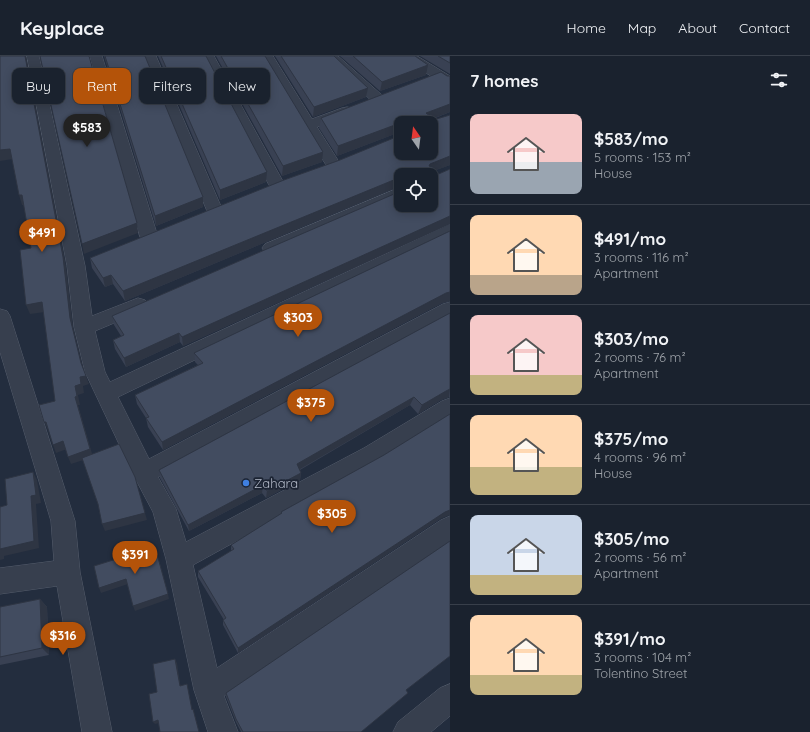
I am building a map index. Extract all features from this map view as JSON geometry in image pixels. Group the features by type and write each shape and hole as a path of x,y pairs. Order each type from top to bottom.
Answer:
{"street":[{"path":"33,56 83,263 84,327 95,372 144,473 164,509 179,559 208,690 222,732"},
{"path":"96,56 149,237"},
{"path":"150,56 215,211"},
{"path":"208,56 277,185"},
{"path":"267,56 333,165"},
{"path":"331,56 378,99"},
{"path":"408,56 445,78"},
{"path":"426,81 445,78"},
{"path":"308,126 392,94"},
{"path":"257,254 394,195"},
{"path":"106,393 450,230"},
{"path":"84,327 155,298"},
{"path":"144,473 450,309"},
{"path":"0,316 63,520 66,572 97,732"},
{"path":"179,559 372,454 450,407"},
{"path":"208,690 450,528"},
{"path":"0,581 66,572"},
{"path":"408,732 450,698"}],"building":[{"path":"0,56 25,56 27,68 12,68 12,104 34,104 63,257 70,318 81,363 86,376 80,377 81,384 75,386 77,396 75,397 90,449 68,457 63,441 53,445 39,405 55,401 42,302 26,305 20,250 31,248 22,195 19,195 10,149 0,150"},
{"path":"40,56 89,56 92,68 73,68 73,104 103,104 137,223 82,244 51,104 65,104 65,68 43,68"},
{"path":"105,56 145,56 150,68 139,68 139,104 165,104 203,197 155,216 120,104 131,104 131,68 109,68"},
{"path":"161,56 206,56 214,71 214,104 231,104 267,172 220,190 182,104 206,104 206,68 166,68"},
{"path":"221,56 265,56 323,152 283,166 248,104 270,104 270,68 228,68"},
{"path":"281,56 334,56 368,88 314,107"},
{"path":"353,56 415,56 428,65 382,82"},
{"path":"438,56 450,56 450,63"},
{"path":"441,72 447,76 450,76 450,104 426,113 432,116 394,116 394,125 338,146 321,118"},
{"path":"450,115 450,156 430,164 429,166 433,168 394,168 394,180 123,291 111,275 103,278 90,258 284,180 340,160 394,138 394,160 438,160 438,119"},
{"path":"450,169 450,216 182,337 179,333 124,358 113,340 124,335 112,316 394,194 394,212 438,212 438,174"},
{"path":"450,231 450,292 162,442 146,418 149,417 135,395 203,363 194,353"},
{"path":"450,313 450,389 422,405 414,397 297,464 301,473 267,491 263,485 188,525 159,470"},
{"path":"450,414 450,510 238,648 223,620 226,618 198,571 234,549 231,545 282,513 281,512 384,455"},
{"path":"119,444 135,477 145,513 102,524 98,504 82,458"},
{"path":"33,472 36,495 31,496 34,541 0,549 0,507 7,505 5,479"},
{"path":"450,541 450,656 406,690 408,693 361,732 243,732 236,719 226,693"},
{"path":"155,547 168,594 133,606 126,579 99,588 94,566"},
{"path":"40,599 42,648 0,657 0,607"},
{"path":"175,659 180,686 187,684 192,710 193,709 199,732 160,732 158,720 153,722 149,694 157,692 153,664"}],"place":[{"name":"Zahara","path":"246,483"}]}
